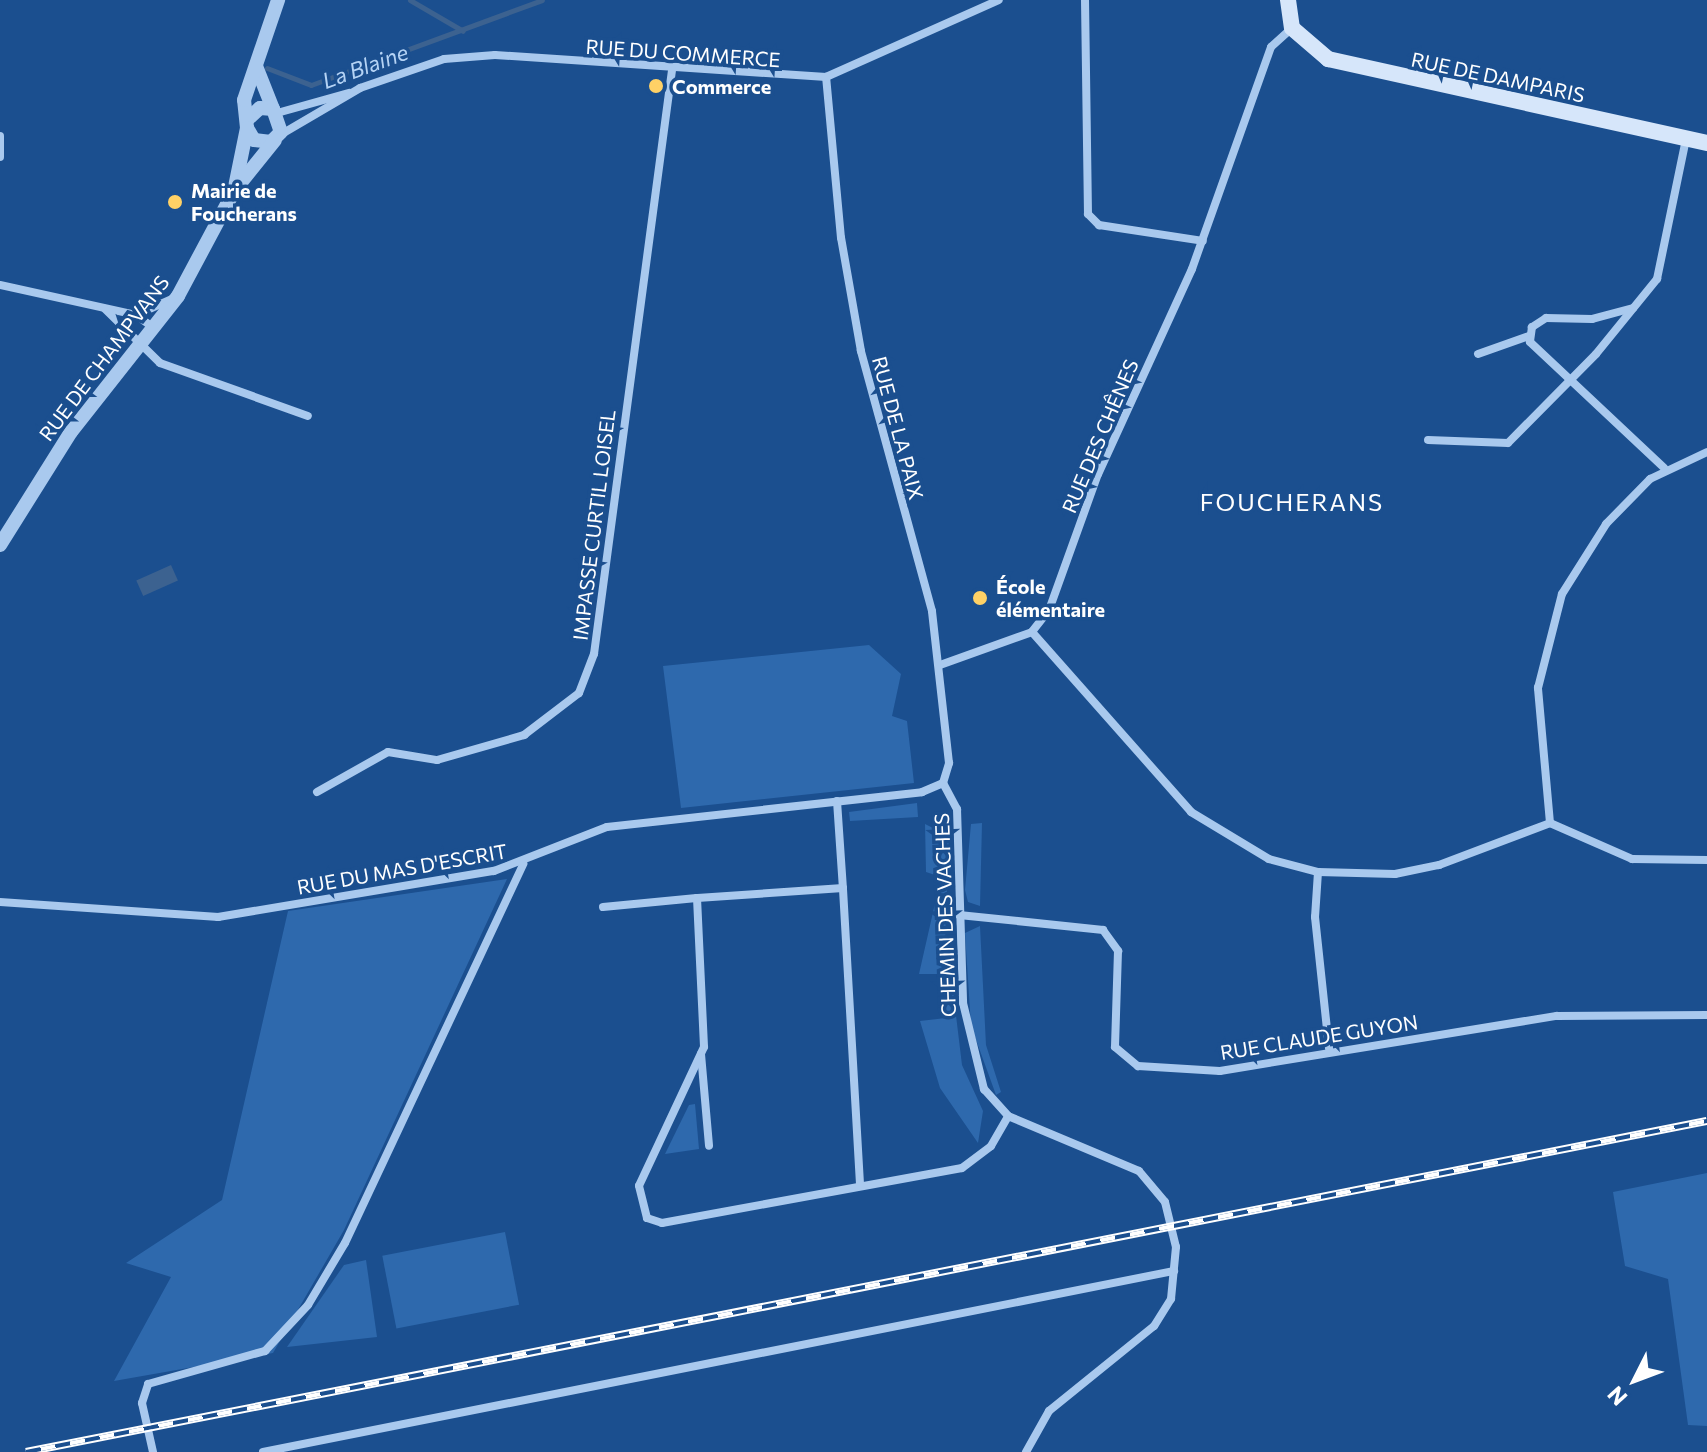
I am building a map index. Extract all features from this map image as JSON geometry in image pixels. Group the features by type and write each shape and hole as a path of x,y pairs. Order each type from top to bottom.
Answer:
{"main road":[{"path":"1288,0 1292,28"},
{"name":"RUE DE DAMPARIS","path":"1292,28 1307,46 1349,65 1707,143"}],"street":[{"name":"RUE DE CHAMPVANS","path":"234,191 247,124 244,87 256,63 278,0"},
{"name":"RUE DU COMMERCE","path":"275,111 353,91 456,58 826,77 999,0"},
{"path":"1085,0 1088,214 1099,225 1203,241"},
{"name":"RUE DES CHÊNES","path":"1032,632 1049,610 1098,474 1203,241 1271,47 1292,28"},
{"path":"256,63 275,111 277,138 258,142 247,124 260,108 275,111"},
{"name":"IMPASSE CURTIL LOISEL","path":"317,792 388,752 437,760 524,735 579,693 594,654 672,70"},
{"name":"RUE DE LA PAIX","path":"826,77 856,324 930,600 940,665 949,771 943,783"},
{"name":"RUE DU COMMERCE","path":"277,138 353,91"},
{"path":"0,136 0,157"},
{"name":"RUE DE CHAMPVANS","path":"0,545 71,432 178,296 234,191 277,138"},
{"path":"1428,440 1508,443 1573,378 1634,307 1663,264 1686,139"},
{"path":"0,285 136,315 154,328"},
{"path":"136,315 178,296"},
{"path":"1478,354 1529,336 1546,318 1592,319 1634,307"},
{"path":"105,309 138,345 160,363 308,416"},
{"path":"1529,336 1542,358 1573,378 1664,468"},
{"path":"1550,823 1537,728 1552,619 1590,545 1664,468 1707,452"},
{"path":"940,665 1032,632 1191,812 1251,851 1318,872 1420,870 1550,823 1632,859 1707,860"},
{"name":"RUE DU MAS D'ESCRIT","path":"0,902 218,917 523,864 592,829 837,801 943,783"},
{"name":"CHEMIN DES VACHES","path":"943,783 957,809 959,915 971,1057 991,1102 1008,1116"},
{"path":"837,801 860,1184"},
{"path":"153,1452 142,1403 148,1384 265,1351 308,1305 345,1243 523,864"},
{"path":"1318,872 1315,917 1329,1048"},
{"path":"603,907 843,888"},
{"path":"697,898 701,1053 709,1146"},
{"name":"RUE CLAUDE GUYON","path":"959,915 1103,930 1118,951 1115,1047 1129,1063 1220,1071 1329,1048 1504,1029 1557,1016 1707,1015"},
{"path":"701,1053 639,1186 647,1218 662,1223 860,1184 962,1168 991,1146 1008,1116 1107,1152 1154,1184 1172,1225 1174,1271 1171,1299 1154,1326 1049,1411 1026,1452"},
{"path":"263,1452 1174,1271"}],"shaded area":[{"path":"171,565 178,581 143,596 136,580"},
{"path":"869,645 901,674 892,716 907,721 914,783 681,808 663,666"},
{"path":"917,803 918,817 850,821 849,812"},
{"path":"982,823 980,906 968,902 965,890 971,824"},
{"path":"925,824 949,836 944,968 951,974 962,1065 983,1111 978,1143 940,1088 920,1021 946,1018 945,974 919,974 941,877 926,872"},
{"path":"507,879 344,1230 273,1353 114,1381 171,1277 126,1263 222,1200 288,911"},
{"path":"980,926 986,1045 1001,1092 996,1095 971,1026 965,933"},
{"path":"695,1104 699,1149 665,1154 689,1105"},
{"path":"1707,1173 1707,1426 1688,1425 1668,1279 1625,1266 1613,1192"},
{"path":"505,1232 519,1305 396,1328 382,1256"},
{"path":"366,1260 377,1337 287,1347 344,1265"}],"waterway":[{"name":"La Blaine","path":"410,0 463,31"},
{"name":"La Blaine","path":"267,68 311,85 542,0"}],"railway":[{"path":"26,1452 1707,1121"}],"place":[{"name":"Commerce","path":"656,86"},
{"name":"Mairie de Foucherans","path":"175,202"},
{"name":"École élémentaire","path":"980,598"}],"district":[{"name":"FOUCHERANS","path":"1292,502"}]}
